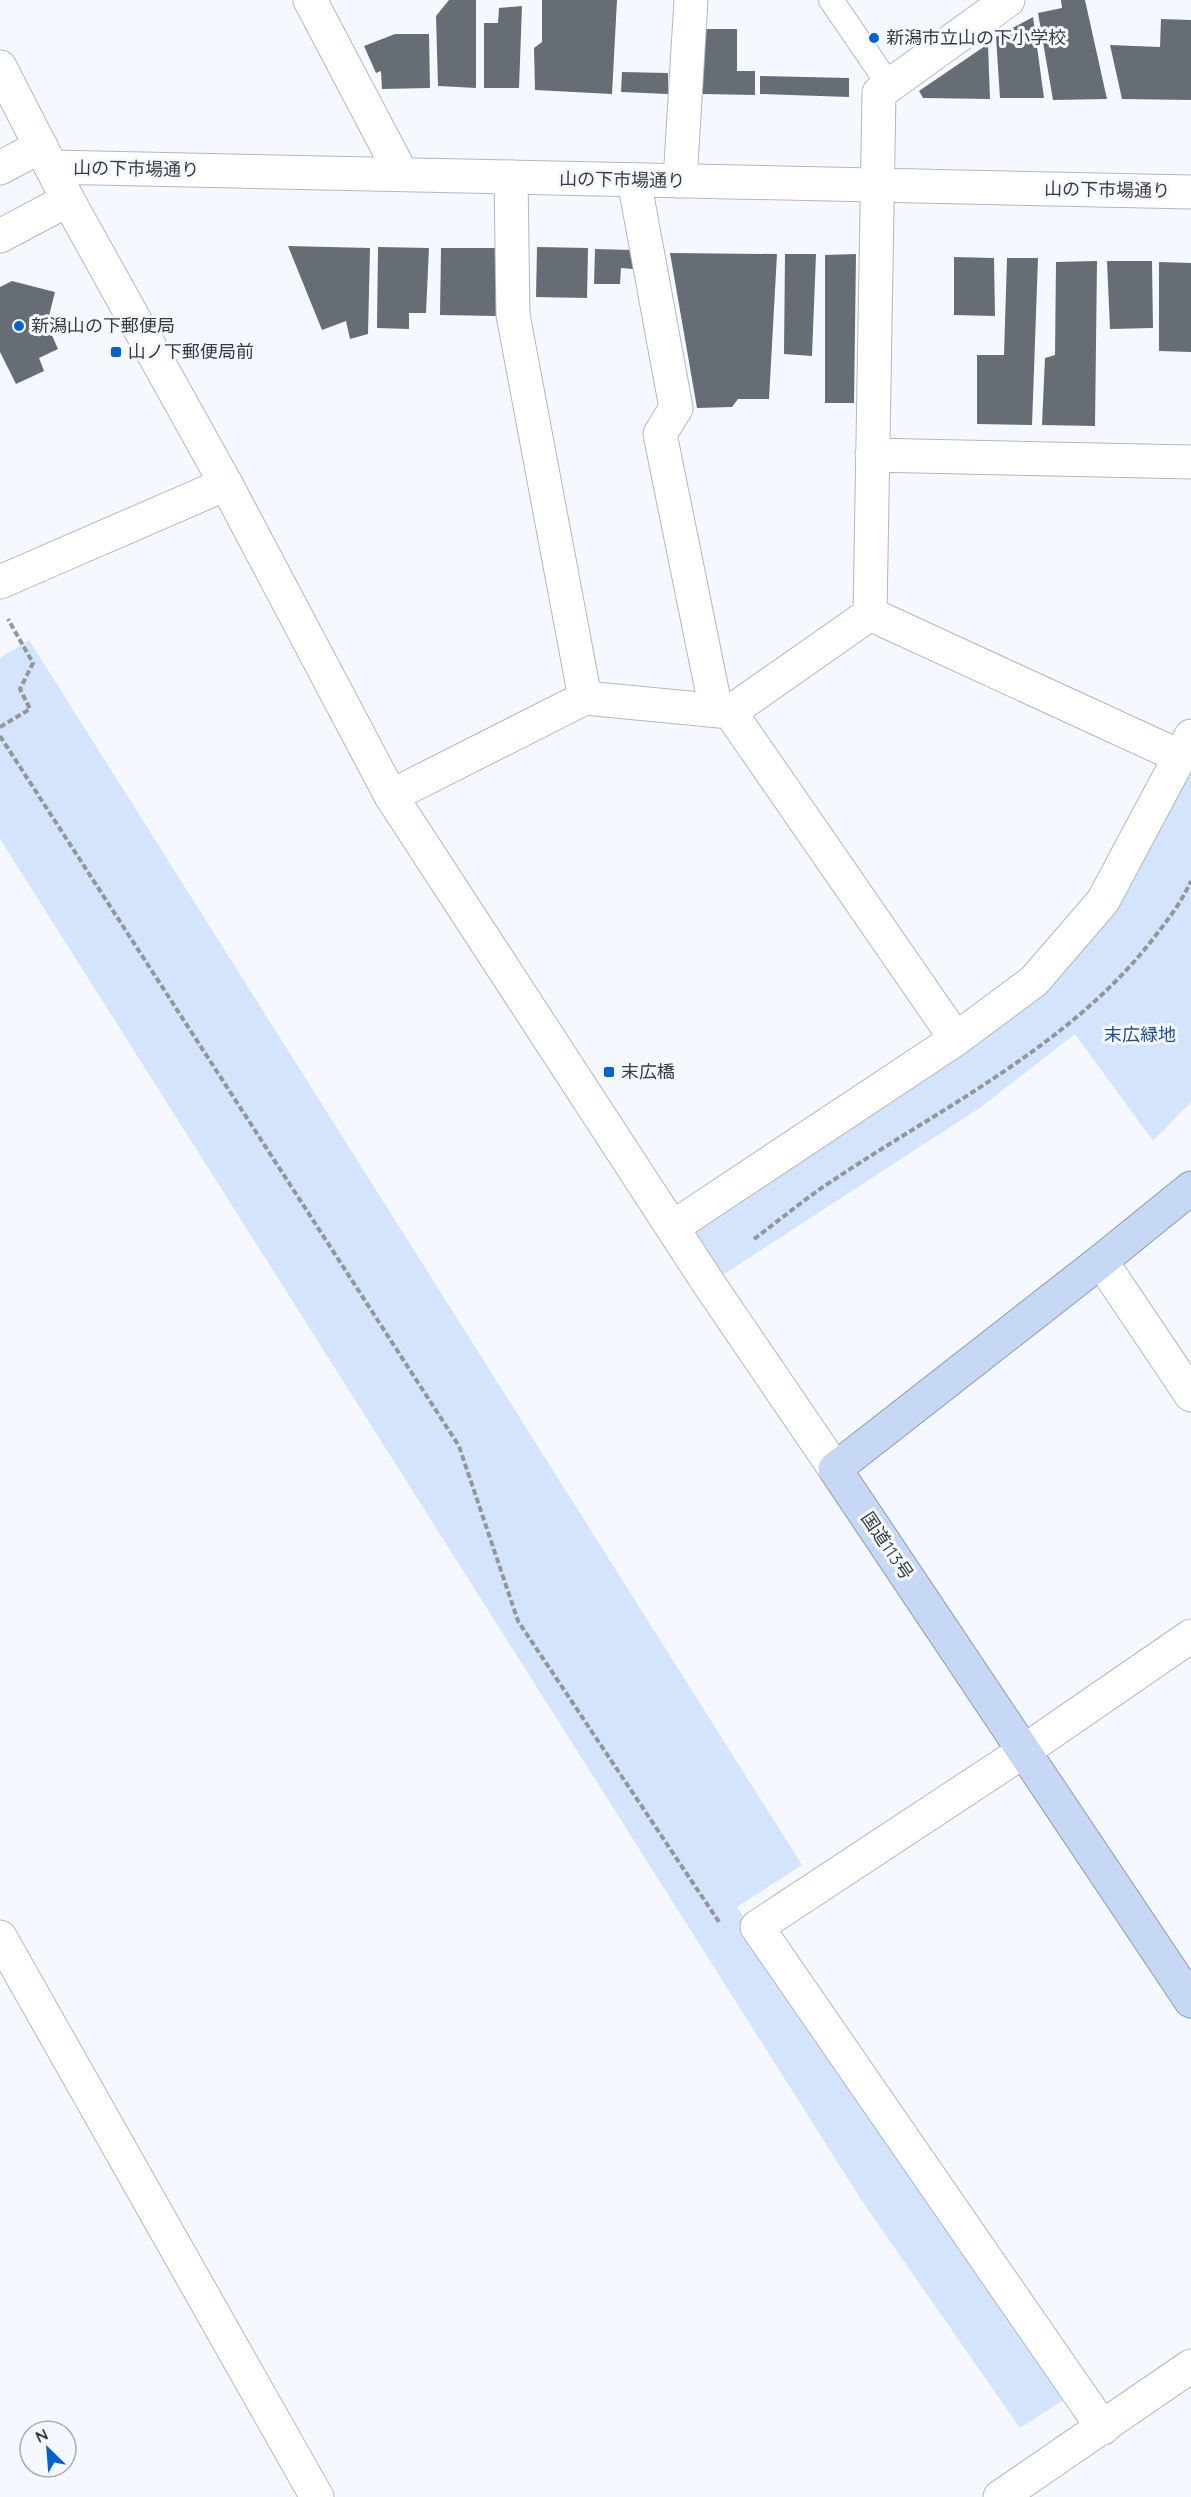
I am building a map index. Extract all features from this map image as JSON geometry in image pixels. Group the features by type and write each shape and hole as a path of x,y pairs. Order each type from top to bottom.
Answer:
{"highway":[{"path":"835,1469 1191,1188"},
{"name":"国道113号","path":"835,1469 1191,2001"}],"street":[{"path":"310,0 401,173"},
{"path":"680,181 691,0"},
{"path":"870,614 879,93 1008,0"},
{"path":"0,67 68,200 226,484 391,796 673,1227 835,1469"},
{"path":"0,168 47,157"},
{"name":"山の下市場通り","path":"47,157 511,177 877,187 1191,192"},
{"path":"511,177 513,315 585,698"},
{"path":"634,180 676,408 660,434 723,711 956,1039"},
{"path":"0,236 68,200"},
{"path":"872,454 1191,462"},
{"path":"0,582 226,484"},
{"path":"391,796 585,698 723,711 870,614"},
{"path":"673,1227 956,1039 1034,981 1103,901 1186,746 870,614"},
{"path":"1101,1261 1191,1395"},
{"path":"1103,2428 757,1927 1024,1751 1191,1636"},
{"path":"0,1937 317,2497"},
{"path":"1000,2497 1191,2366"}],"lane":[{"path":"831,0 889,85"}],"path":[{"path":"0,728 30,709 20,689 33,663 6,615"},
{"path":"0,736 459,1446 518,1621 725,1930"},
{"path":"754,1239 832,1180 958,1101 1069,1025 1134,965 1183,899 1191,881"}],"green space":[{"path":"29,640 802,1865 737,1907 1070,2396 1020,2428 862,2201 0,839 0,658"},
{"name":"末広緑地","path":"1191,736 1191,1102 1153,1141 1075,1034 981,1107 709,1284 673,1227 1034,981"}],"building":[{"path":"449,0 476,0 476,88 438,86 436,16"},
{"path":"542,0 617,0 612,94 535,90 534,48 542,42"},
{"path":"1061,0 1085,0 1107,99 1053,100 1038,13 1062,8"},
{"path":"522,6 519,88 484,88 484,23 498,23 499,8"},
{"path":"1033,17 1044,98 1000,98 996,37"},
{"path":"1161,19 1191,20 1191,100 1122,99 1110,45 1160,47"},
{"path":"703,29 737,29 737,71 755,71 755,95 701,94"},
{"path":"395,34 429,34 430,88 382,89 381,71 376,73 364,46"},
{"path":"988,44 990,99 923,98 919,91"},
{"path":"622,72 668,73 668,94 621,92"},
{"path":"760,76 849,78 849,97 760,94"},
{"path":"288,246 370,248 368,334 350,339 346,321 322,330"},
{"path":"378,247 429,248 426,313 409,313 409,329 377,328"},
{"path":"537,247 588,248 587,298 536,297"},
{"path":"441,248 499,248 497,316 440,315"},
{"path":"595,249 633,250 633,269 621,268 620,284 594,284"},
{"path":"670,253 777,254 769,399 738,399 732,407 697,408"},
{"path":"785,254 816,254 812,356 784,354"},
{"path":"856,254 854,403 825,403 825,255"},
{"path":"954,257 994,258 995,316 954,315"},
{"path":"1007,258 1038,258 1032,425 977,424 977,355 1004,355"},
{"path":"1097,261 1095,426 1042,425 1045,358 1055,355 1056,262"},
{"path":"1107,261 1152,261 1153,328 1110,329"},
{"path":"1159,262 1191,263 1191,352 1159,351"},
{"path":"12,281 55,292 47,324 58,349 39,358 44,371 16,384 0,352 0,287"}],"place":[{"name":"新潟市立山の下小学校","path":"874,38"},
{"name":"新潟山の下郵便局","path":"19,326"},
{"name":"山ノ下郵便局前","path":"116,352"},
{"name":"末広橋","path":"609,1072"}]}
